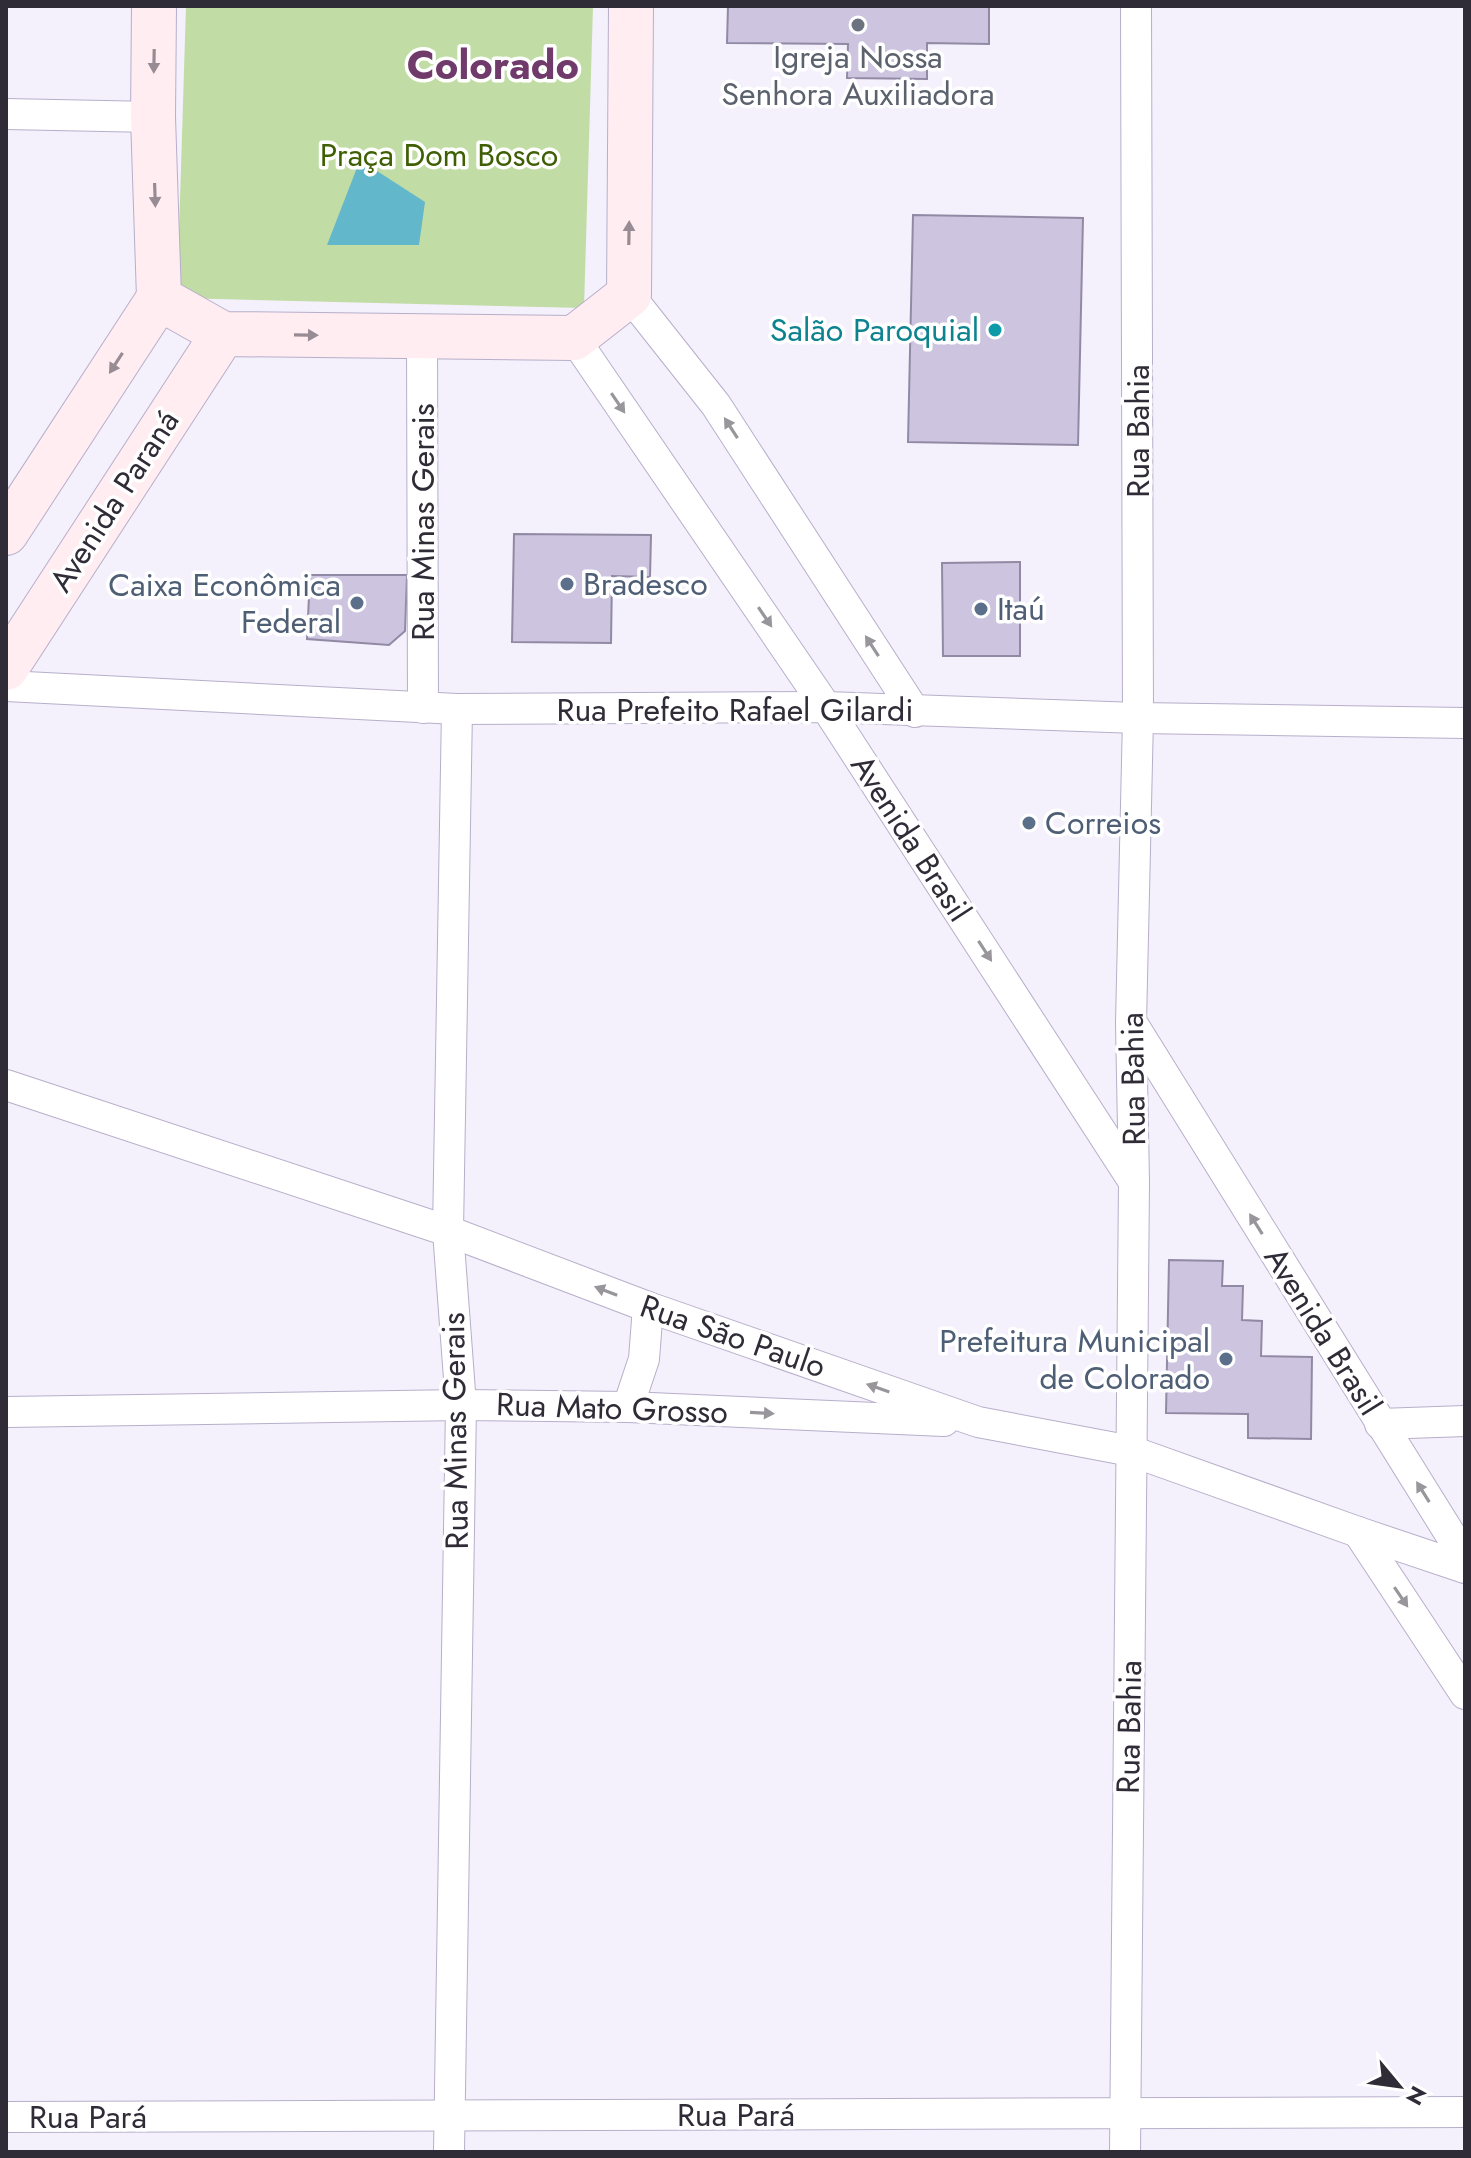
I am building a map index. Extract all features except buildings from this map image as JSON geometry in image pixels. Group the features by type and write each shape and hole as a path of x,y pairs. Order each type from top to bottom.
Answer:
{"main road":[{"path":"6,533 159,298 153,117 154,6"},
{"path":"159,298 223,334 574,338 629,295 631,6"},
{"name":"Avenida Paraná","path":"6,668 223,334"}],"street":[{"name":"Rua Bahia","path":"1125,2152 1134,1182 1131,1023 1138,718 1136,6"},
{"path":"6,114 153,117"},
{"path":"629,295 716,405 915,712"},
{"name":"Rua Minas Gerais","path":"422,336 423,708"},
{"name":"Avenida Brasil","path":"574,338 826,707 1134,1182"},
{"name":"Rua Prefeito Rafael Gilardi","path":"6,686 457,709 826,707 1138,718 1465,723"},
{"name":"Rua Minas Gerais","path":"449,2152 461,1405 448,1231 457,709"},
{"name":"Avenida Brasil","path":"1131,1023 1465,1558"},
{"name":"Rua São Paulo","path":"6,1085 448,1231 648,1307 978,1422 1131,1451 1465,1568"},
{"path":"628,1407 644,1359 648,1307"},
{"name":"Rua Mato Grosso","path":"6,1412 461,1405 628,1407 978,1422"},
{"path":"1380,1424 1465,1421"},
{"path":"1358,1532 1465,1694"},
{"name":"Rua Pará","path":"6,2117 1465,2112"}],"green space":[{"name":"Praça Dom Bosco","path":"186,6 593,6 584,308 177,298"}],"water":[{"path":"360,160 425,202 419,245 327,245"}],"place":[{"name":"Igreja Nossa Senhora Auxiliadora","path":"858,25"},
{"name":"Salão Paroquial","path":"995,330"},
{"name":"Bradesco","path":"567,584"},
{"name":"Caixa Econômica Federal","path":"357,603"},
{"name":"Itaú","path":"981,609"},
{"name":"Correios","path":"1029,823"},
{"name":"Prefeitura Municipal de Colorado","path":"1226,1359"}],"district":[{"name":"Colorado","path":"493,65"}]}
